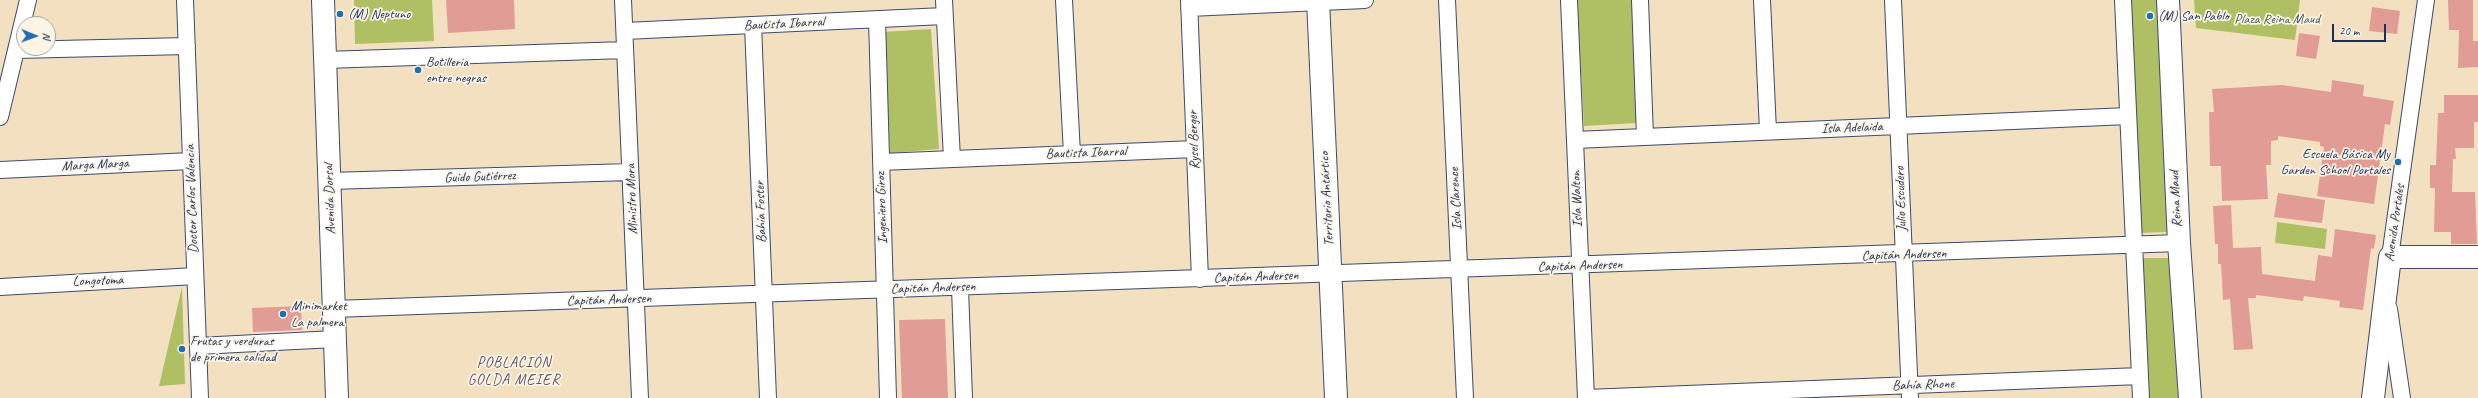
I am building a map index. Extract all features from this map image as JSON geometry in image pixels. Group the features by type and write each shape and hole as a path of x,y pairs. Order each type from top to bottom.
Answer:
{"street":[{"path":"24,16 28,0"},
{"name":"Doctor Carlos Valencia","path":"185,0 200,398"},
{"name":"Avenida Dorsal","path":"323,0 337,398"},
{"name":"Ministro Mora","path":"623,0 640,398"},
{"path":"944,0 952,159"},
{"path":"1064,0 1072,154"},
{"path":"1189,4 1365,0"},
{"name":"Isla Clarence","path":"1447,0 1466,398"},
{"name":"Isla Walton","path":"1569,0 1586,398"},
{"path":"1640,0 1645,137"},
{"path":"1762,0 1768,131"},
{"name":"Julio Escudero","path":"1893,0 1909,392"},
{"path":"2123,0 2141,398"},
{"name":"Reina Maud","path":"2168,0 2179,243 2190,398"},
{"name":"Avenida Portales","path":"2373,398 2390,257 2426,0"},
{"name":"Territorio Antártico","path":"1318,1 1336,398"},
{"name":"Rysel Berger","path":"1189,4 1200,279"},
{"name":"Bautista Ibarral","path":"625,31 944,16"},
{"name":"Ingeniero Giroz","path":"877,19 888,398"},
{"name":"Bahía Foster","path":"753,25 768,398"},
{"path":"56,49 187,46"},
{"path":"0,118 6,69 16,50"},
{"path":"325,60 625,50"},
{"name":"Isla Adelaida","path":"1575,140 2128,116"},
{"name":"Bautista Ibarral","path":"881,162 1195,149"},
{"name":"Marga Marga","path":"0,170 191,161"},
{"name":"Guido Gutiérrez","path":"330,181 630,172"},
{"name":"Capitán Andersen","path":"334,309 1904,255 2179,243"},
{"path":"2390,257 2478,257"},
{"name":"Longotoma","path":"0,287 195,276"},
{"path":"960,288 964,398"},
{"path":"2386,288 2402,398"},
{"path":"198,346 335,339"},
{"name":"Bahía Rhone","path":"1586,398 1909,392 2140,376"}],"green space":[{"path":"354,0 432,0 434,41 355,44"},
{"path":"1577,0 1632,0 1637,123 1584,126"},
{"path":"2126,0 2157,0 2167,232 2138,233"},
{"name":"Plaza Reina Maud","path":"2194,0 2300,0 2295,40 2196,28"},
{"path":"931,29 939,149 890,153 883,32"},
{"path":"2277,222 2327,229 2325,249 2275,243"},
{"path":"2139,258 2172,258 2178,398 2146,398"},
{"path":"182,287 185,384 159,386"}],"building":[{"path":"446,0 514,0 515,29 448,33"},
{"path":"2448,0 2473,0 2473,41 2478,41 2478,67 2458,68 2459,30 2449,30"},
{"path":"2372,7 2400,11 2397,34 2369,31"},
{"path":"2299,33 2320,36 2316,59 2296,56"},
{"path":"2332,80 2364,85 2363,96 2394,101 2390,125 2385,124 2374,204 2317,196 2324,147 2320,146 2320,142 2278,136 2278,140 2271,141 2271,165 2266,165 2268,199 2222,201 2221,166 2210,166 2209,112 2214,112 2212,89 2282,85 2331,92"},
{"path":"2444,95 2478,95 2478,122 2474,122 2474,148 2455,148 2456,159 2453,159 2452,192 2475,192 2477,244 2451,244 2451,232 2434,232 2435,188 2430,188 2430,165 2436,165 2438,113 2444,113"},
{"path":"2278,193 2325,200 2322,223 2274,217"},
{"path":"2231,205 2233,248 2261,247 2262,274 2315,281 2318,255 2332,257 2335,229 2376,235 2374,249 2371,248 2363,310 2339,307 2340,301 2304,296 2303,301 2256,295 2256,298 2248,298 2253,349 2234,350 2230,299 2223,300 2221,264 2218,264 2218,244 2215,244 2213,206"},
{"name":"Minimarket La palmera","path":"301,306 302,330 253,332 252,308"},
{"path":"945,319 948,398 902,398 899,320"}],"place":[{"name":"(M) Neptuno","path":"340,14"},
{"name":"(M) San Pablo","path":"2150,16"},
{"name":"Botilleria entre negras","path":"418,70"},
{"name":"Escuela Básica My Garden School Portales","path":"2398,162"},
{"name":"Minimarket La palmera","path":"283,314"},
{"name":"Frutas y verduras de primera calidad","path":"182,349"}],"district":[{"name":"POBLACIÓN GOLDA MEIER","path":"514,372"}]}
